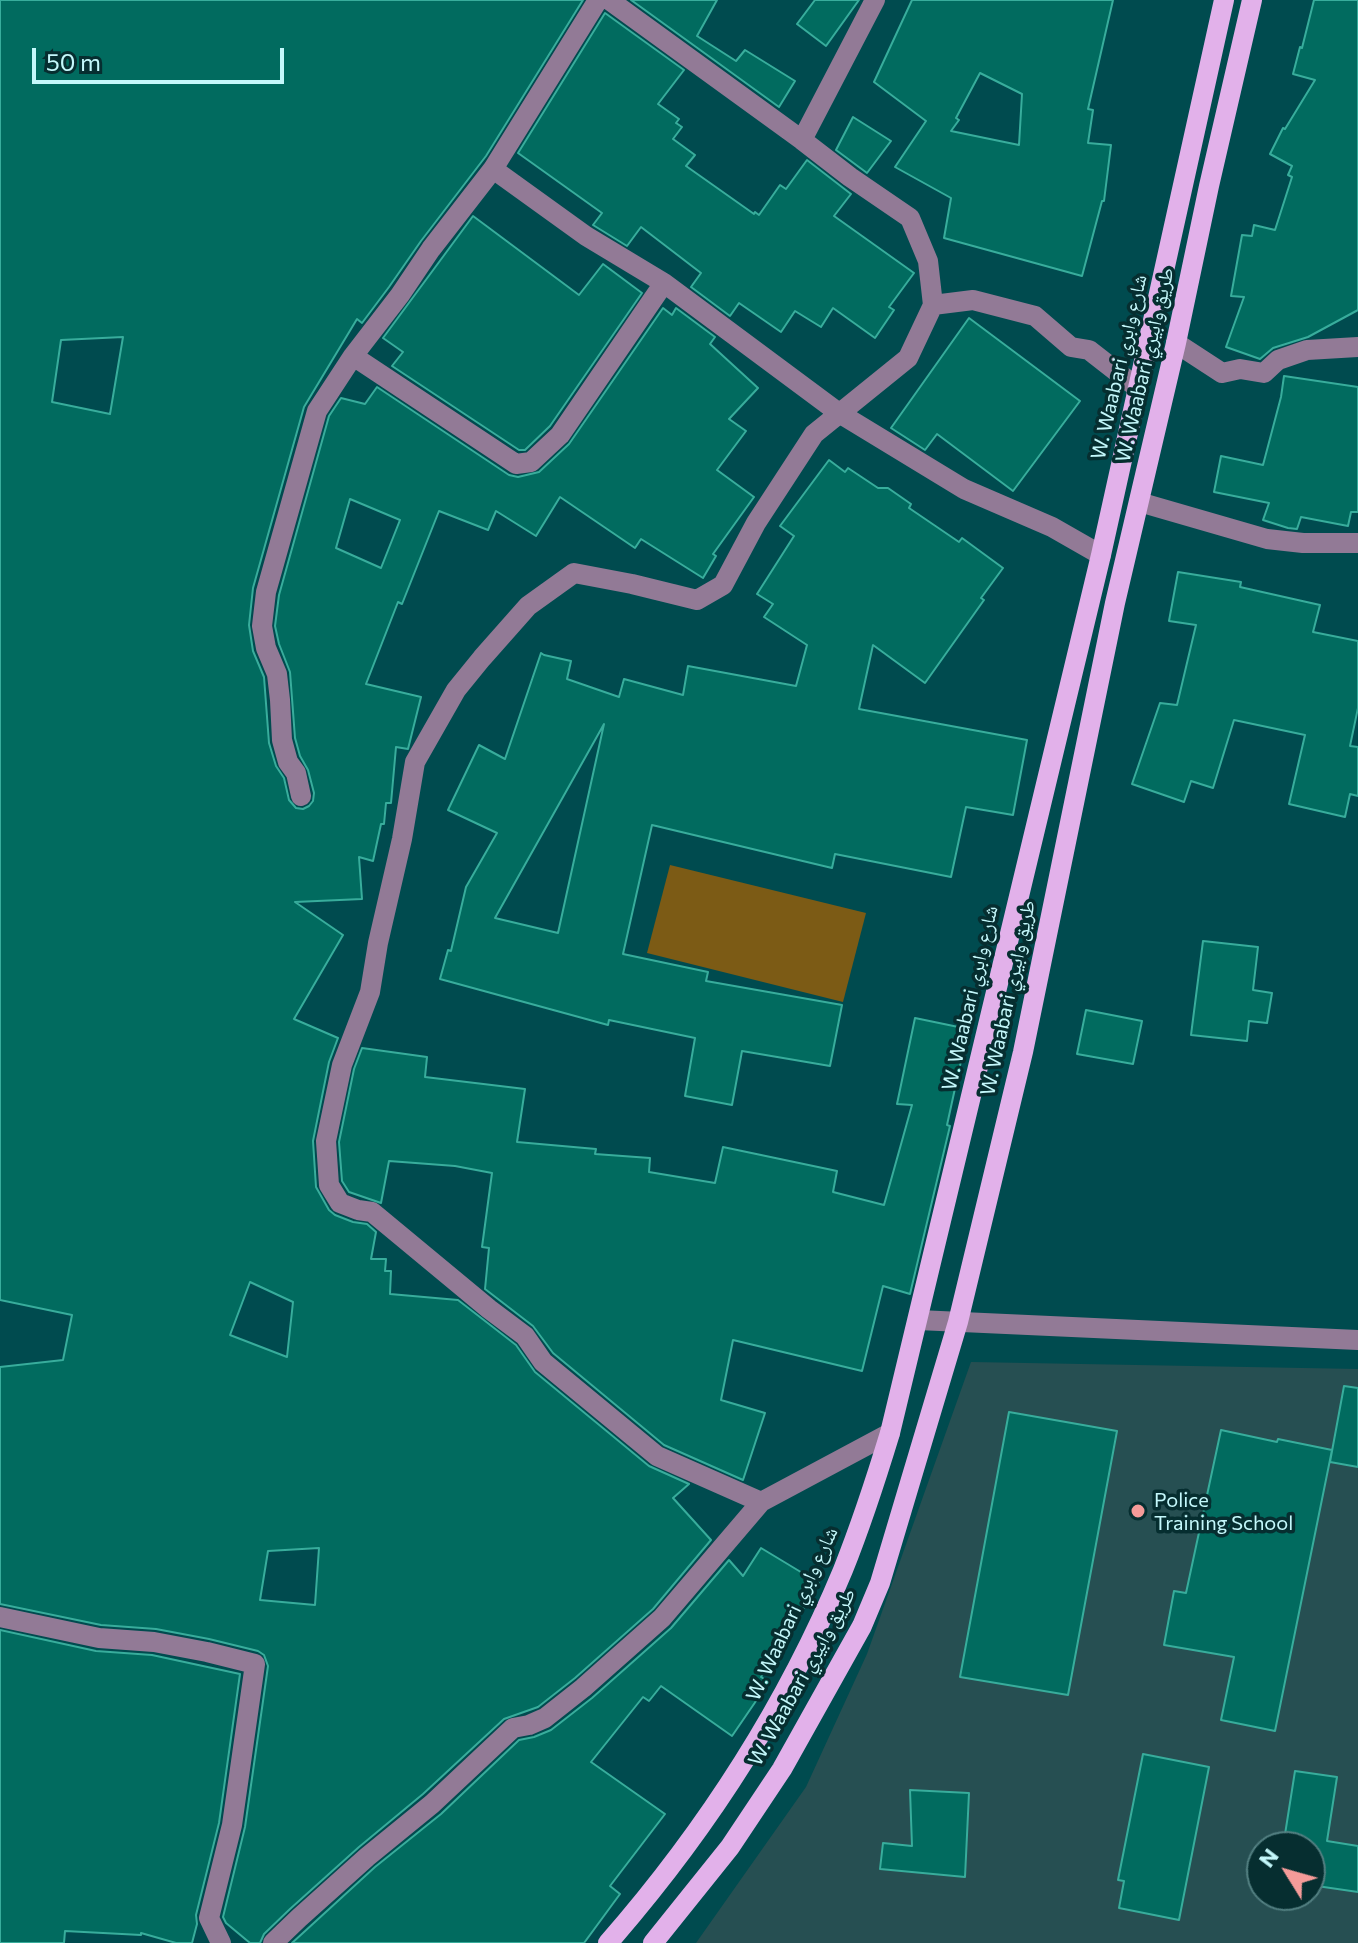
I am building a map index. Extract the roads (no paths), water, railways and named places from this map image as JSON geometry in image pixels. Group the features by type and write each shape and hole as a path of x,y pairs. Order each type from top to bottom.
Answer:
{"main road":[{"name":"W. Waabari شارع وابري","path":"608,1943 681,1853 746,1759 822,1617 866,1511 890,1433 918,1320 1101,555 1224,0"},
{"name":"W. Waabari طريق وابيري","path":"653,1943 730,1847 782,1769 862,1626 880,1583 958,1322 1023,1052 1115,603 1252,0"}],"street":[{"path":"301,796 296,773 288,762 282,740 277,674 263,637 266,592 317,411 353,356 493,169 598,0"},
{"path":"609,0 910,218 928,261 933,305 908,358 814,434 756,523 723,585 697,600 574,573 528,606 456,690 415,762 370,992 342,1065 326,1141 329,1185 340,1203 372,1212 525,1336 543,1362 657,1456 761,1502"},
{"path":"802,140 875,0"},
{"path":"493,169 586,236 664,283 839,413 964,489 1052,527 1101,555"},
{"path":"353,356 516,464 531,462 560,435 664,283"},
{"path":"933,305 973,300 1035,316 1071,347 1089,350 1139,389"},
{"path":"1176,343 1222,373 1240,369 1264,373 1278,360 1307,350 1358,347"},
{"path":"1139,502 1267,539 1303,543 1358,543"},
{"path":"918,1320 1358,1340"},
{"path":"273,1943 367,1857 432,1804 513,1728 545,1718 662,1618 761,1502 890,1433"},
{"path":"0,1617 99,1638 154,1642 255,1664 232,1825 209,1918 221,1943"}],"place":[{"name":"Police Training School","path":"1138,1511"}]}
